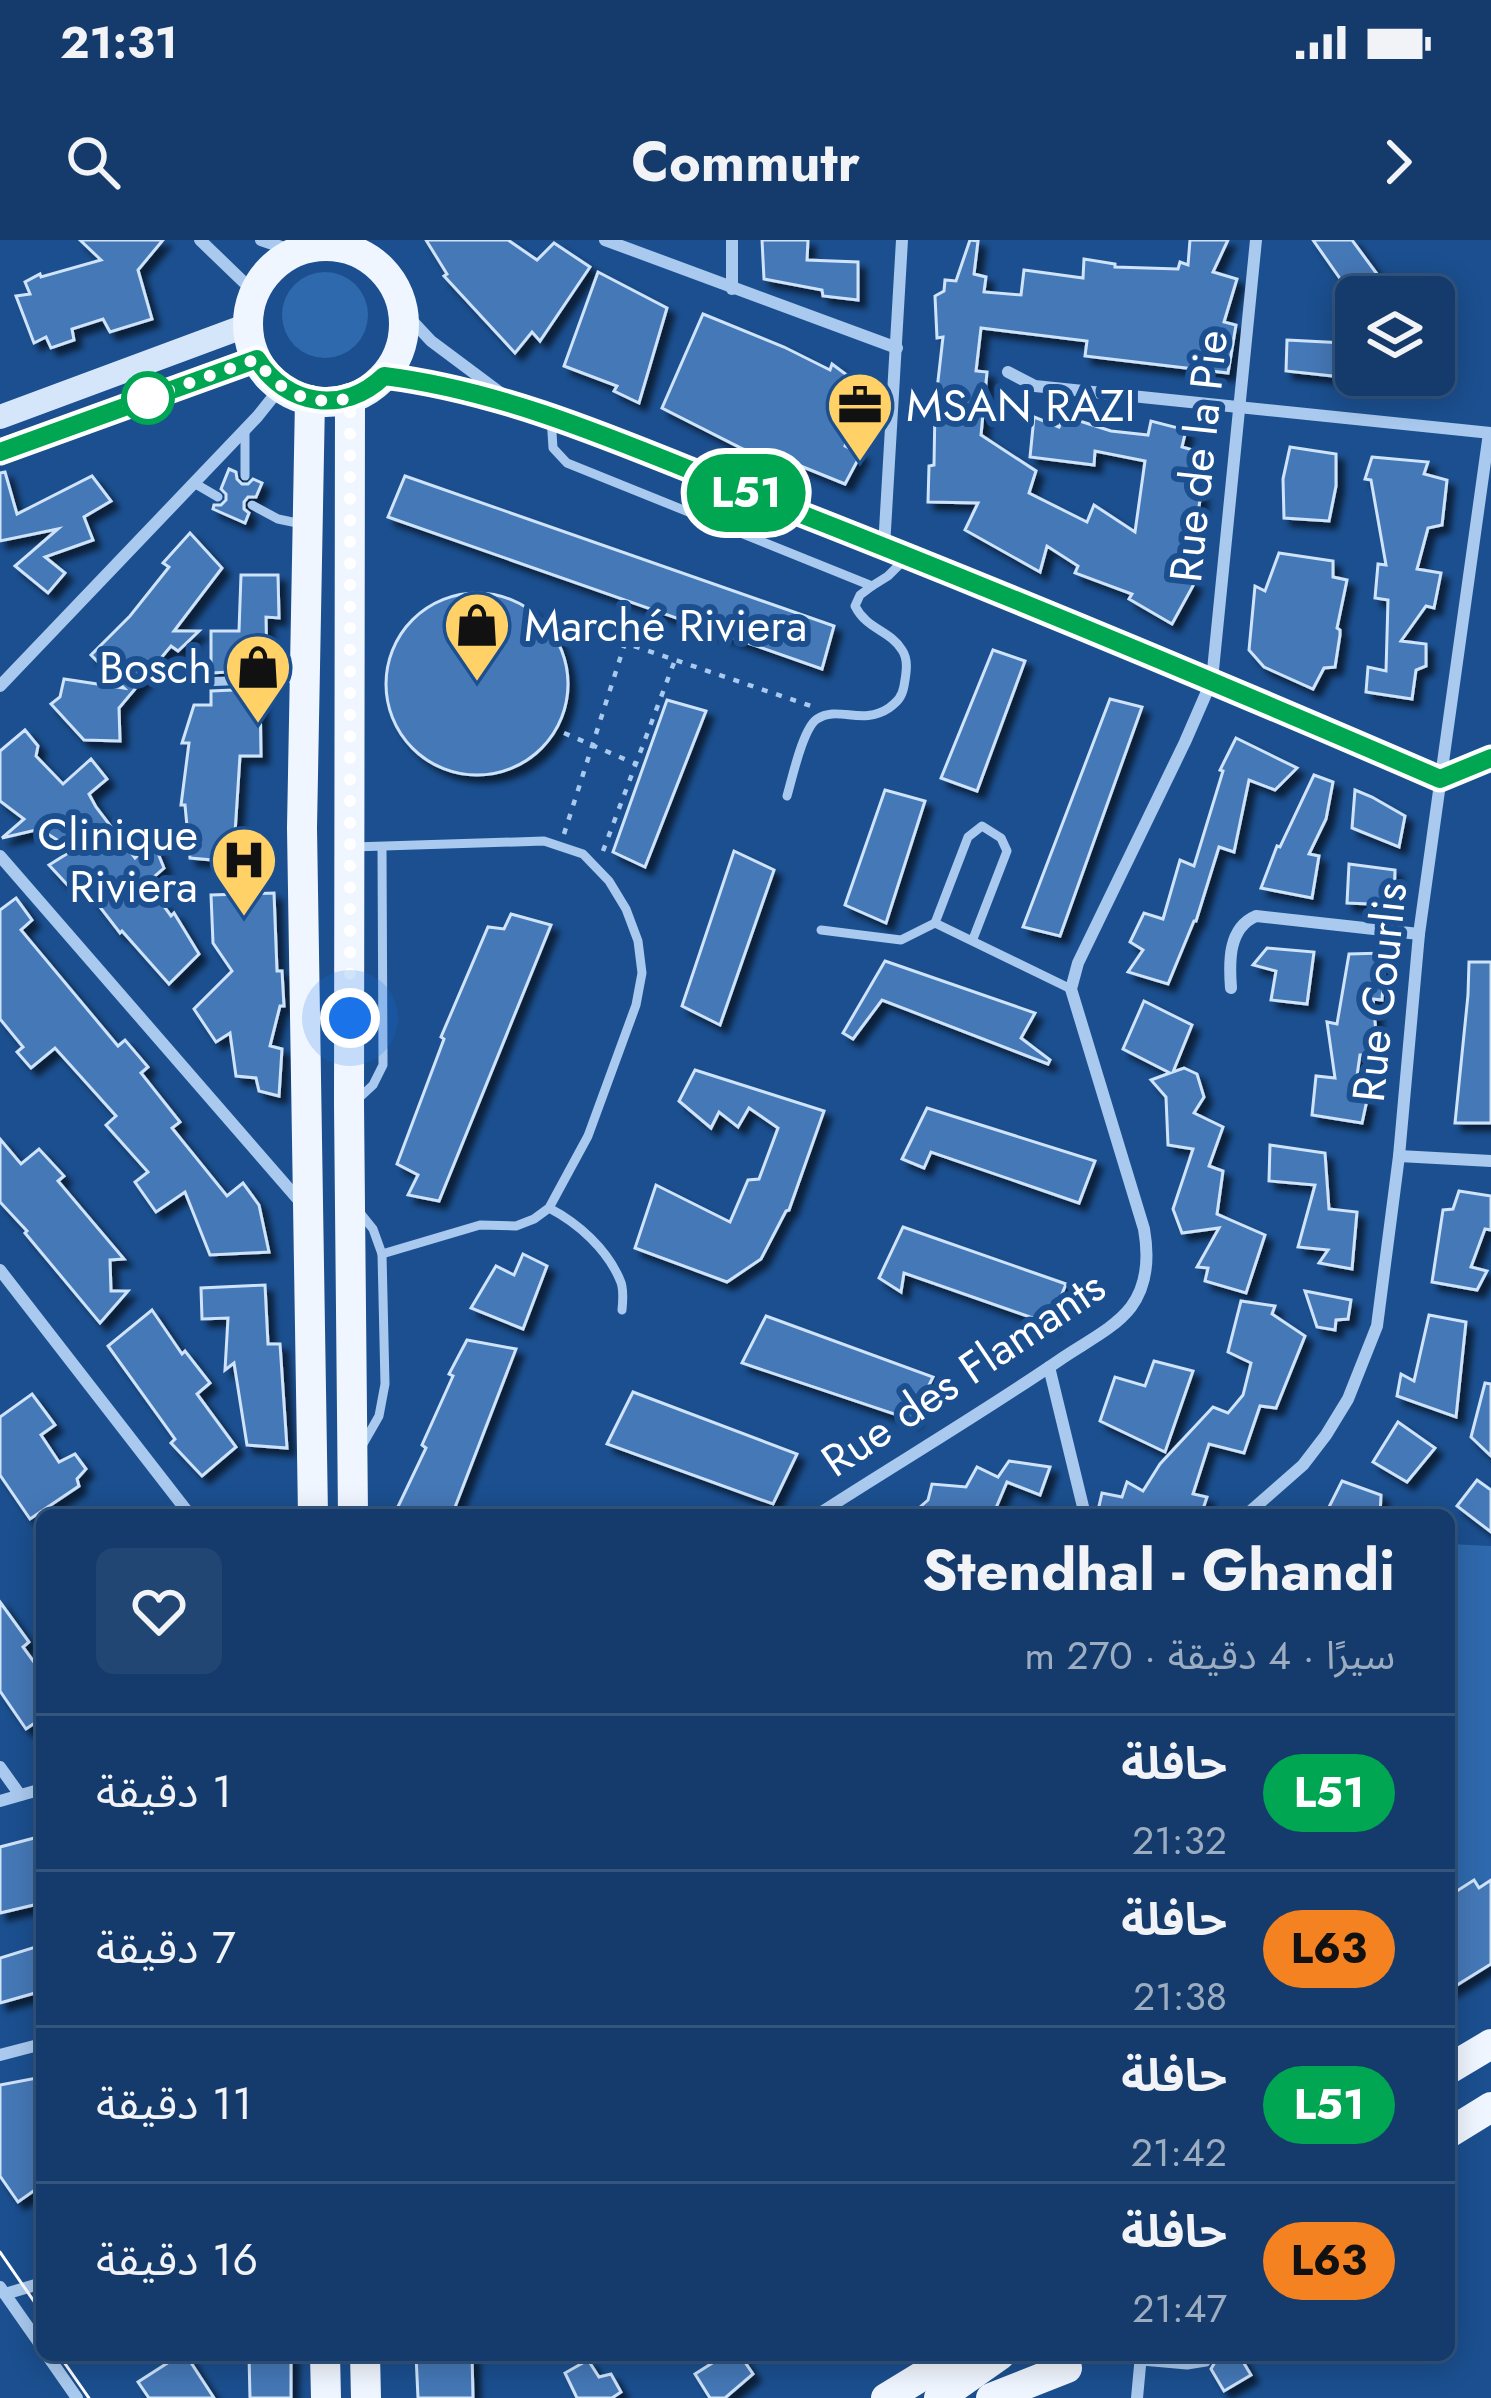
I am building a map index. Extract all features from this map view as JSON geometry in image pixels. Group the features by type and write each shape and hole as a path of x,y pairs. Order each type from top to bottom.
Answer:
{"main road":[{"path":"356,246 397,292 402,342 394,363 368,389 350,398 310,400 281,387 257,359 248,325 255,293 274,266 301,247 356,246"},
{"path":"0,417 248,325"},
{"path":"0,452 257,359"},
{"path":"350,398 367,847 349,1104 353,1509"},
{"path":"310,400 302,828 313,1509"},
{"path":"1455,2065 1491,2044"},
{"path":"1455,2129 1491,2107"},
{"path":"325,2361 326,2398"},
{"path":"365,2361 366,2398"},
{"path":"886,2398 947,2361"},
{"path":"939,2398 991,2361"},
{"path":"991,2398 1077,2361"},
{"path":"1028,2398 1077,2361"}],"street":[{"path":"200,240 255,293"},
{"path":"261,240 301,247"},
{"path":"605,240 897,348"},
{"path":"732,240 732,289"},
{"path":"884,547 902,240"},
{"name":"Rue de la Pie","path":"1212,680 1256,240"},
{"path":"402,310 431,341 512,402"},
{"path":"1008,372 1036,386 1490,433"},
{"path":"384,376 428,381 512,402 908,556 1440,779 1491,758"},
{"path":"0,686 281,387"},
{"name":"Rue Courlis","path":"1254,1509 1303,1465 1348,1400 1377,1326 1399,1156 1419,934 1490,433"},
{"path":"1071,989 1078,963 1212,680"},
{"path":"0,856 308,1211"},
{"path":"1231,988 1231,948 1241,925 1256,916 1419,934"},
{"name":"Rue des Flamants","path":"826,1509 1122,1317 1142,1286 1148,1250 1141,1216 1071,989"},
{"path":"1399,1156 1491,1161"},
{"path":"0,1270 185,1509"},
{"path":"1049,1367 1084,1509"},
{"path":"0,1767 20,1796"},
{"path":"0,1801 36,1792"},
{"path":"0,2055 36,2046"},
{"path":"36,2284 2,2291 36,2339"},
{"path":"51,2361 77,2398"},
{"path":"1137,2398 1141,2361"}],"lane":[{"path":"551,417 553,448 567,464 872,586"},
{"path":"245,429 245,476"},
{"path":"194,483 218,497"},
{"path":"252,505 278,519 308,525"},
{"path":"787,796 808,730 816,719 833,714 873,717 903,695 907,665 903,650 866,623 855,606 860,595 908,556"},
{"path":"202,682 306,678"},
{"path":"821,930 901,940 935,922 968,837 982,826 1001,838 1007,851 973,939"},
{"path":"367,847 544,842 583,854 609,880 626,909 638,941 642,973 636,1005 588,1136 549,1208 516,1226 480,1226 382,1254"},
{"path":"935,922 1071,989"},
{"path":"350,1202 373,1229 382,1254 385,1384 373,1430 353,1458"},
{"path":"549,1208 574,1221 603,1252 623,1283 622,1310"},
{"path":"1161,2361 1206,2362"}],"path":[{"path":"594,632 833,714"},
{"path":"560,845 626,643"},
{"path":"596,868 675,660"},
{"path":"564,733 636,764"}],"shaded area":[{"path":"325,272 355,285 368,315 355,345 325,358 295,345 282,315 295,285"},
{"path":"1455,1544 1491,1546 1491,1964 1455,1986"}],"building":[{"path":"80,240 163,240 138,270 152,319 110,332 103,319 72,329 74,340 51,348 46,337 34,343 16,296 30,294 25,282 40,274 101,260"},
{"path":"426,240 508,240 537,260 554,243 590,267 540,341 532,332 515,353 444,276"},
{"path":"762,240 808,240 807,260 858,262 858,300 823,296 822,290 764,279"},
{"path":"970,240 978,241 974,274 986,277 984,292 1021,295 1024,270 1083,278 1084,259 1115,267 1178,269 1180,262 1188,265 1190,240 1228,240 1213,272 1237,279 1224,322 1236,325 1228,373 1085,356 1087,341 981,328 976,371 987,372 981,435 1036,471 1029,493 1087,522 1094,505 1135,532 1145,461 1095,451 1094,465 1030,457 1034,417 1059,427 1064,416 1111,431 1148,435 1151,421 1186,430 1182,447 1193,450 1188,492 1201,494 1190,562 1181,574 1194,584 1172,624 1129,599 1132,594 1075,573 1078,566 1047,546 1040,572 965,530 978,503 928,502 943,337 937,338 935,296 944,291 945,280 956,281"},
{"path":"1313,240 1352,240 1379,276 1338,276"},
{"path":"598,272 667,308 639,403 614,391 617,386 564,366"},
{"path":"703,314 830,370 832,364 863,387 845,446 861,454 845,484 781,458 779,462 743,449 662,408"},
{"path":"1287,340 1335,343 1335,376 1286,371"},
{"path":"1290,447 1336,454 1329,521 1284,518 1283,479"},
{"path":"1372,457 1428,462 1424,474 1447,480 1442,525 1428,528 1417,569 1441,573 1434,608 1426,606 1401,641 1426,644 1426,666 1416,670 1412,699 1366,692 1368,667 1386,671 1388,600 1375,598 1378,564 1386,565 1371,480 1365,479"},
{"path":"229,469 242,484 253,479 262,483 256,497 244,502 249,513 245,523 213,509 226,500 221,489"},
{"path":"5,472 17,514 92,476 111,501 84,517 93,540 45,557 65,573 48,593 15,566 58,529 0,541 0,473"},
{"path":"405,476 834,626 822,669 388,517"},
{"path":"190,533 222,568 174,631 199,631 178,651 171,646 119,708 120,741 84,740 51,704 60,697 64,679 124,688 91,655 130,616 169,567 163,563"},
{"path":"1279,553 1333,561 1333,577 1347,580 1335,667 1324,668 1313,689 1264,667 1249,650 1255,586 1265,591"},
{"path":"241,575 278,575 279,618 266,617 267,670 211,673 211,631 239,631"},
{"path":"477,593 512,600 541,620 561,649 568,684 561,719 541,748 512,768 477,775 442,768 413,748 393,719 386,684 393,649 413,620 442,600"},
{"path":"993,650 1025,661 977,791 941,778"},
{"path":"260,689 261,756 240,756 235,833 259,833 260,864 190,858 185,805 181,805 189,743 182,743 194,705 211,705 211,691"},
{"path":"1110,699 1142,707 1060,936 1023,927"},
{"path":"667,700 706,711 645,867 613,852"},
{"path":"25,730 38,746 36,756 63,784 91,759 107,779 89,794 135,858 153,841 164,868 147,883 171,916 174,913 199,954 169,984 83,885 74,892 49,865 73,850 40,829 2,838 24,819 0,801 0,751"},
{"path":"1236,738 1297,768 1275,790 1249,780 1234,852 1219,847 1196,921 1168,984 1128,972 1143,950 1130,942 1144,913 1163,919 1180,860 1194,866 1220,770"},
{"path":"1314,775 1333,782 1326,819 1309,854 1319,856 1312,898 1261,888 1277,846"},
{"path":"885,790 925,801 886,923 845,905"},
{"path":"1355,790 1405,816 1399,847 1352,828"},
{"path":"734,851 774,870 720,1025 682,1006"},
{"path":"1349,864 1395,870 1394,905 1347,903"},
{"path":"274,893 277,971 282,971 284,1006 280,1006 270,1046 282,1049 279,1096 259,1091 256,1078 236,1076 230,1033 216,1042 194,1009 232,971 213,943 211,895"},
{"path":"16,898 32,920 21,930 118,1046 125,1040 148,1067 141,1073 180,1122 172,1128 227,1196 243,1183 259,1205 269,1252 210,1255 185,1192 156,1212 135,1182 148,1172 106,1125 116,1116 55,1048 31,1068 17,1052 23,1047 0,1019 0,910"},
{"path":"511,914 551,925 439,1201 408,1195 418,1175 397,1164 441,1037 488,927 504,929"},
{"path":"1267,948 1314,952 1307,1004 1271,1000 1276,971 1253,965"},
{"path":"1385,953 1382,1000 1373,999 1378,1055 1360,1055 1354,1096 1367,1100 1362,1123 1312,1115 1316,1076 1335,1078 1327,1022 1337,1024 1349,954"},
{"path":"885,961 1035,1013 1021,1038 1050,1060 1048,1064 882,1000 853,1039 843,1033"},
{"path":"1469,962 1491,962 1491,1123 1455,1123"},
{"path":"1144,1001 1192,1025 1173,1072 1184,1068 1197,1074 1204,1097 1194,1113 1223,1127 1209,1166 1223,1171 1217,1214 1265,1235 1246,1293 1205,1281 1208,1268 1197,1267 1219,1228 1182,1233 1173,1209 1193,1149 1168,1145 1166,1097 1151,1080 1170,1073 1123,1049"},
{"path":"695,1070 824,1111 789,1210 761,1259 727,1282 635,1248 656,1185 730,1222 748,1180 759,1179 778,1128 749,1108 738,1127 719,1112 711,1128 679,1101"},
{"path":"927,1108 1095,1161 1079,1203 931,1152 924,1168 902,1159"},
{"path":"0,1139 21,1164 39,1149 64,1176 58,1181 124,1259 110,1260 111,1291 128,1291 100,1323 0,1202"},
{"path":"1270,1145 1325,1153 1329,1209 1357,1212 1352,1269 1319,1263 1328,1250 1298,1247 1315,1185 1269,1181"},
{"path":"1459,1191 1491,1196 1491,1230 1485,1229 1471,1267 1487,1271 1477,1290 1432,1282 1443,1210 1453,1209"},
{"path":"903,1227 1066,1284 1050,1324 904,1273 901,1292 879,1278"},
{"path":"523,1254 547,1266 523,1329 471,1308 496,1266 514,1275"},
{"path":"265,1285 268,1344 280,1344 287,1448 247,1445 234,1363 225,1370 228,1318 202,1319 201,1288"},
{"path":"1305,1291 1351,1300 1348,1319 1336,1320 1335,1330 1317,1327"},
{"path":"1241,1301 1275,1306 1272,1314 1305,1336 1276,1408 1260,1406 1244,1453 1209,1444 1193,1494 1207,1497 1203,1509 1098,1509 1102,1493 1122,1497 1127,1482 1143,1491 1160,1464 1213,1407 1228,1413 1243,1395 1251,1363 1228,1352"},
{"path":"152,1310 182,1354 185,1351 210,1383 197,1394 236,1447 202,1476 171,1443 175,1439 108,1346"},
{"path":"1429,1315 1466,1322 1456,1417 1397,1396 1401,1374 1414,1381"},
{"path":"766,1316 933,1377 912,1420 742,1363"},
{"path":"467,1340 516,1349 454,1509 397,1509 426,1448 422,1445 453,1376 449,1374"},
{"path":"1154,1361 1193,1371 1165,1452 1100,1421 1115,1377 1145,1386"},
{"path":"1485,1383 1491,1384 1491,1456 1471,1437"},
{"path":"633,1392 797,1454 773,1504 607,1444"},
{"path":"32,1394 55,1425 41,1435 59,1462 75,1454 86,1469 77,1479 79,1486 45,1509 36,1509 30,1519 0,1475 0,1417"},
{"path":"1398,1422 1435,1448 1407,1482 1373,1462"},
{"path":"1009,1461 1050,1467 1040,1495 1007,1482 996,1509 918,1509 928,1500 932,1484 966,1487 977,1467 998,1477"},
{"path":"1477,1480 1491,1490 1491,1532 1457,1506"},
{"path":"1342,1481 1381,1495 1380,1509 1328,1509"},
{"path":"0,1602 29,1642 23,1647 36,1665 36,1722 26,1729 0,1691"},
{"path":"36,1838 36,1904 0,1913 0,1847"},
{"path":"1474,1880 1479,1888 1491,1880 1491,1964 1455,1986 1455,1892"},
{"path":"36,1947 36,1993 0,2003 0,1958"},
{"path":"36,2078 36,2189 18,2202 0,2176 0,2085"},
{"path":"171,2361 190,2361 214,2398 149,2398 138,2382"},
{"path":"249,2361 291,2361 291,2398 250,2398"},
{"path":"416,2361 472,2361 473,2398 418,2398"},
{"path":"589,2361 599,2377 611,2374 621,2392 612,2398 577,2398 565,2373"},
{"path":"716,2361 744,2361 753,2374 725,2398 710,2398 695,2374"},
{"path":"1243,2361 1251,2375 1224,2391 1211,2369 1215,2362"}],"tram line":[{"path":"0,2252 36,2304"},
{"path":"63,2361 89,2398"}],"bus line":[{"name":"L51","path":"0,452 257,359 281,387 318,401 356,395 384,376 428,381 512,402 884,547 1440,779 1491,758"}],"place":[{"name":"MSAN RAZI","path":"860,464"},
{"name":"Marché Riviera","path":"477,684"},
{"name":"Bosch","path":"258,726"},
{"name":"Clinique Riviera","path":"244,919"}],"route":[{"path":"148,398 128,405 257,359 270,377 295,395 318,401 350,398 350,1018"}]}
